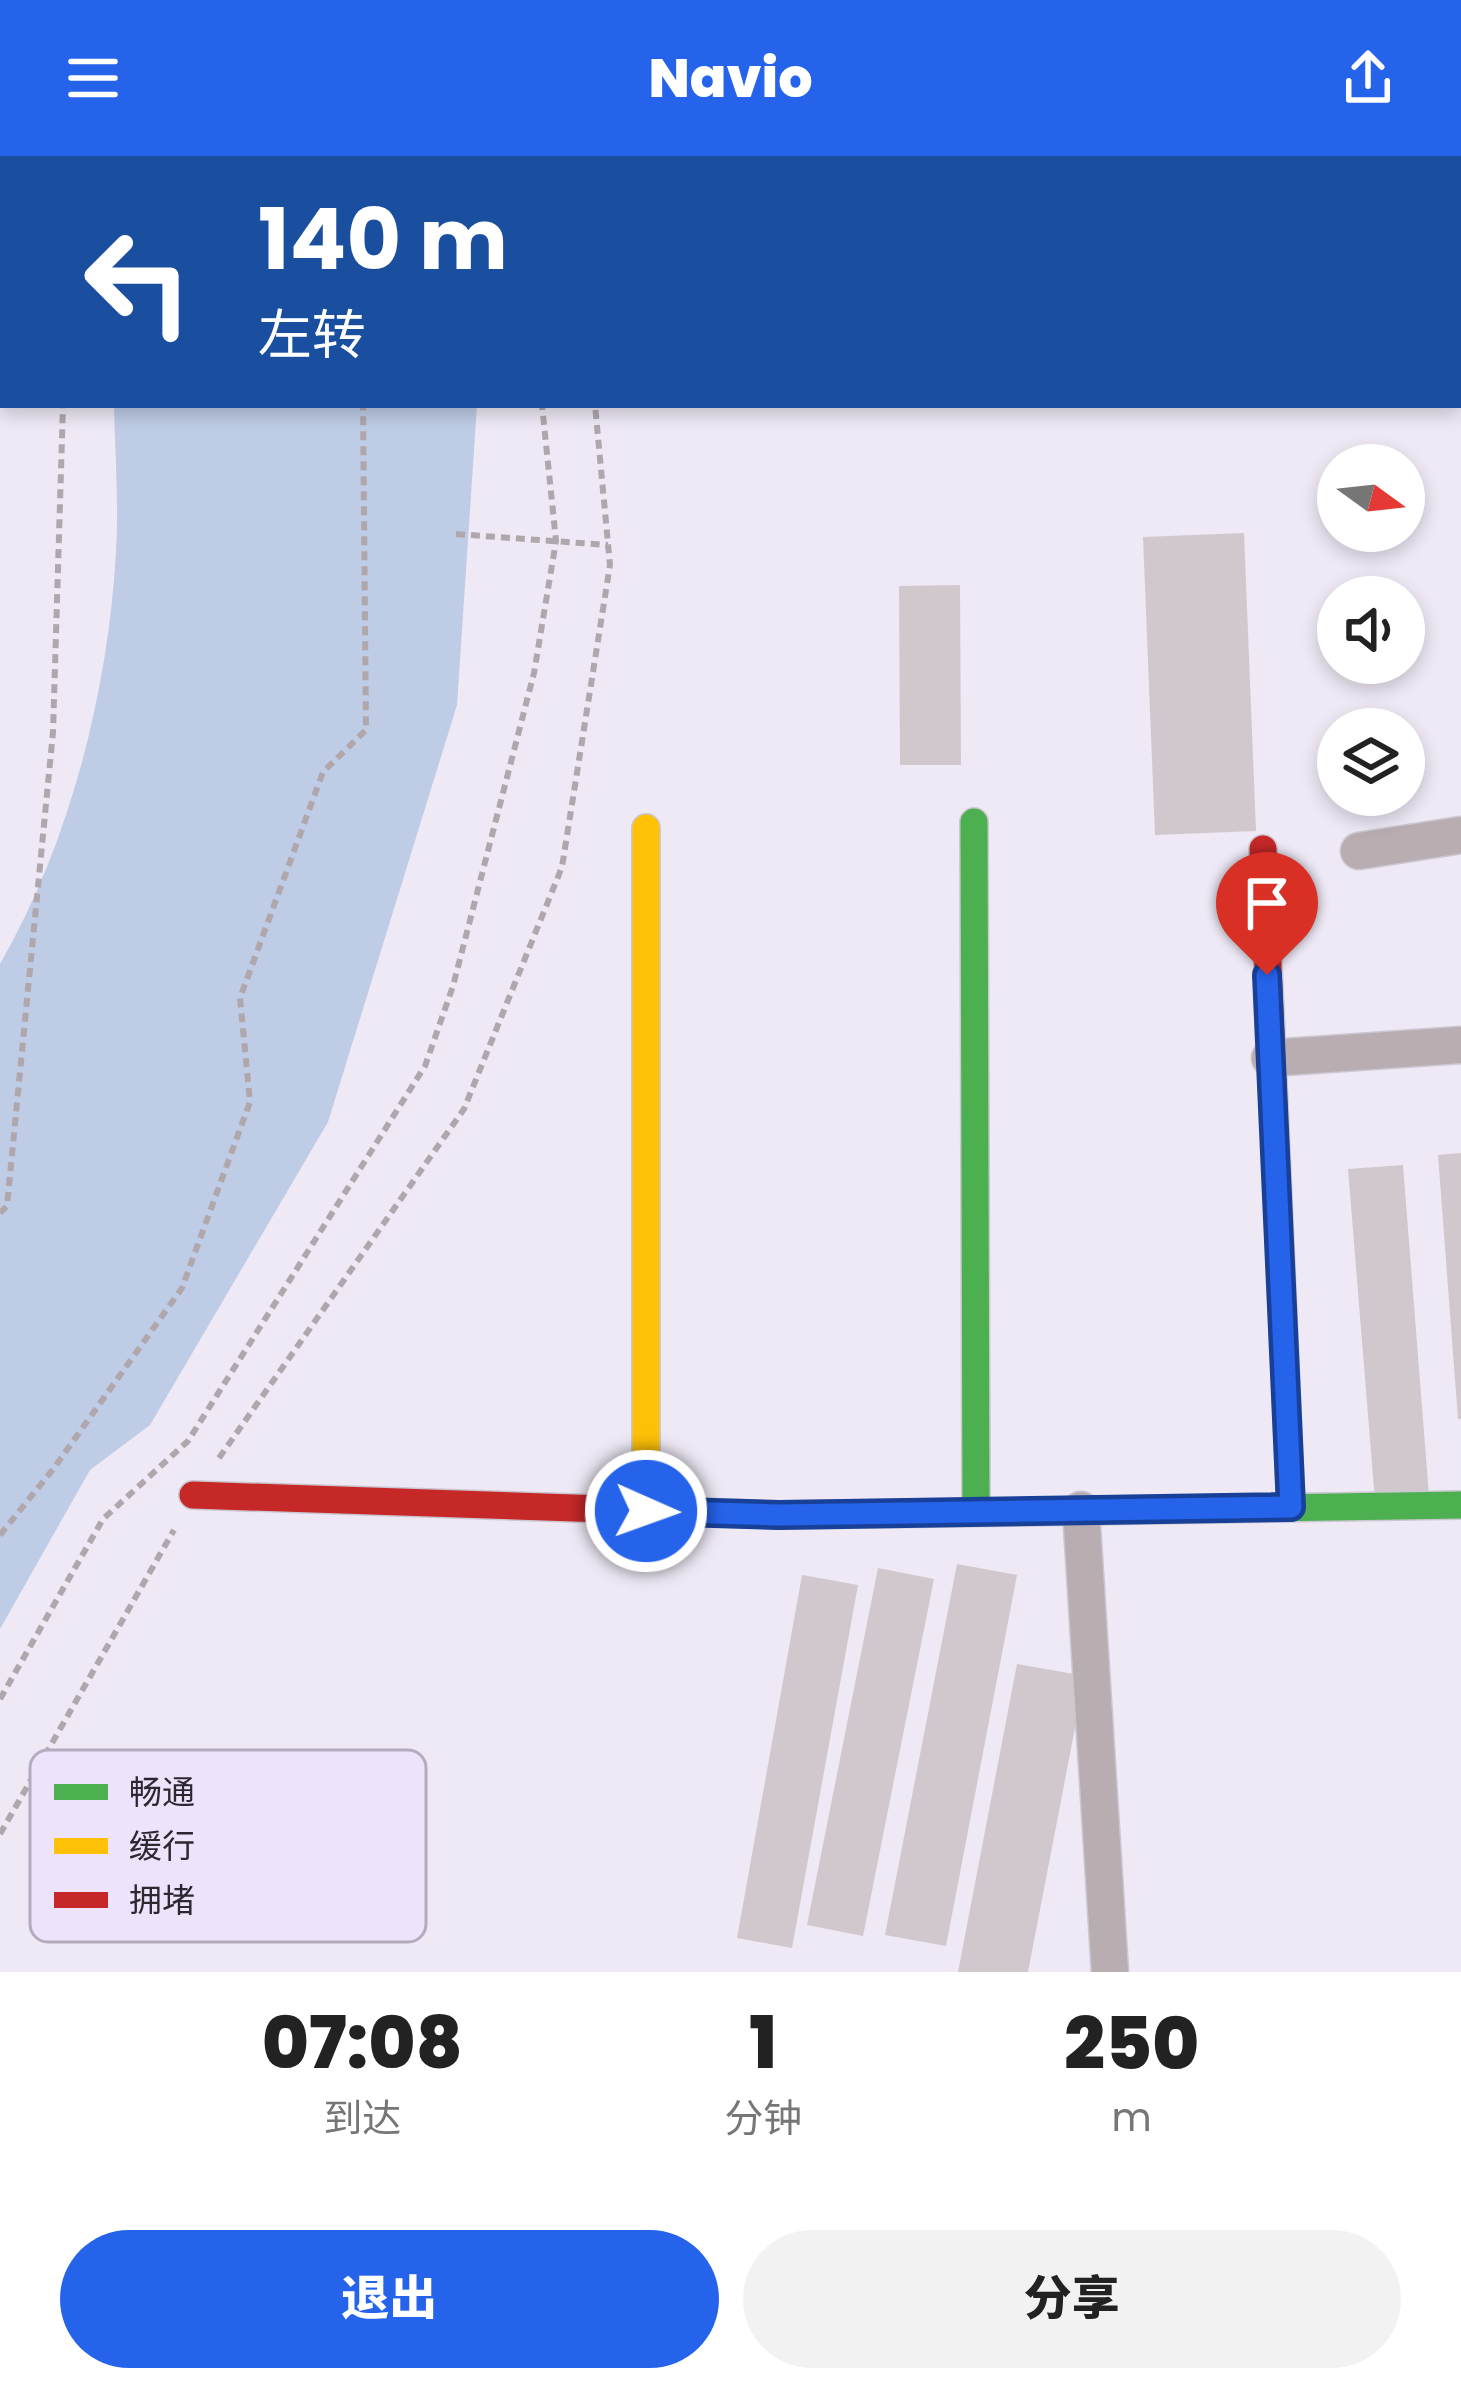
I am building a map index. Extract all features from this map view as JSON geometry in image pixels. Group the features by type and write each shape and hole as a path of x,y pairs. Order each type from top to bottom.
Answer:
{"street":[{"path":"974,822 976,1512"},
{"path":"646,828 646,1511"},
{"path":"1359,851 1461,835"},
{"path":"1263,849 1291,1507"},
{"path":"1270,1058 1461,1045"},
{"path":"194,1495 779,1515 1461,1505"},
{"path":"1081,1510 1110,1972"}],"path":[{"path":"0,1213 7,1207 53,732 64,408"},
{"path":"0,1535 54,1468 182,1288 250,1102 240,998 323,772 366,730 363,408"},
{"path":"0,1699 104,1519 188,1441 425,1066 453,986 534,673 556,541 542,408"},
{"path":"48,1750 194,1495 464,1109 562,867 610,565 595,408"},
{"path":"456,534 608,545"},
{"path":"0,1834 30,1782"}],"water":[{"path":"114,408 477,408 457,705 328,1122 150,1425 90,1470 0,1629 0,964 47,868 81,765 112,605 117,497"}],"building":[{"path":"1244,533 1256,831 1155,835 1143,537"},
{"path":"960,585 961,765 900,765 899,586"},
{"path":"1461,1153 1461,1419 1458,1419 1438,1155"},
{"path":"1403,1165 1429,1496 1375,1501 1348,1169"},
{"path":"957,1564 1017,1575 946,1946 885,1935"},
{"path":"878,1568 934,1579 863,1936 807,1925"},
{"path":"802,1575 858,1585 792,1948 737,1938"},
{"path":"1017,1664 1085,1676 1028,1972 958,1972"}],"traffic: fast":[{"path":"974,822 976,1512"},
{"path":"1012,1512 1461,1505"}],"traffic: slow":[{"path":"646,828 646,1511"}],"traffic: jam":[{"path":"1263,849 1291,1507"},
{"path":"193,1495 779,1515 1012,1512"}],"route":[{"path":"646,1511 779,1515 1291,1507 1267,975"}]}
